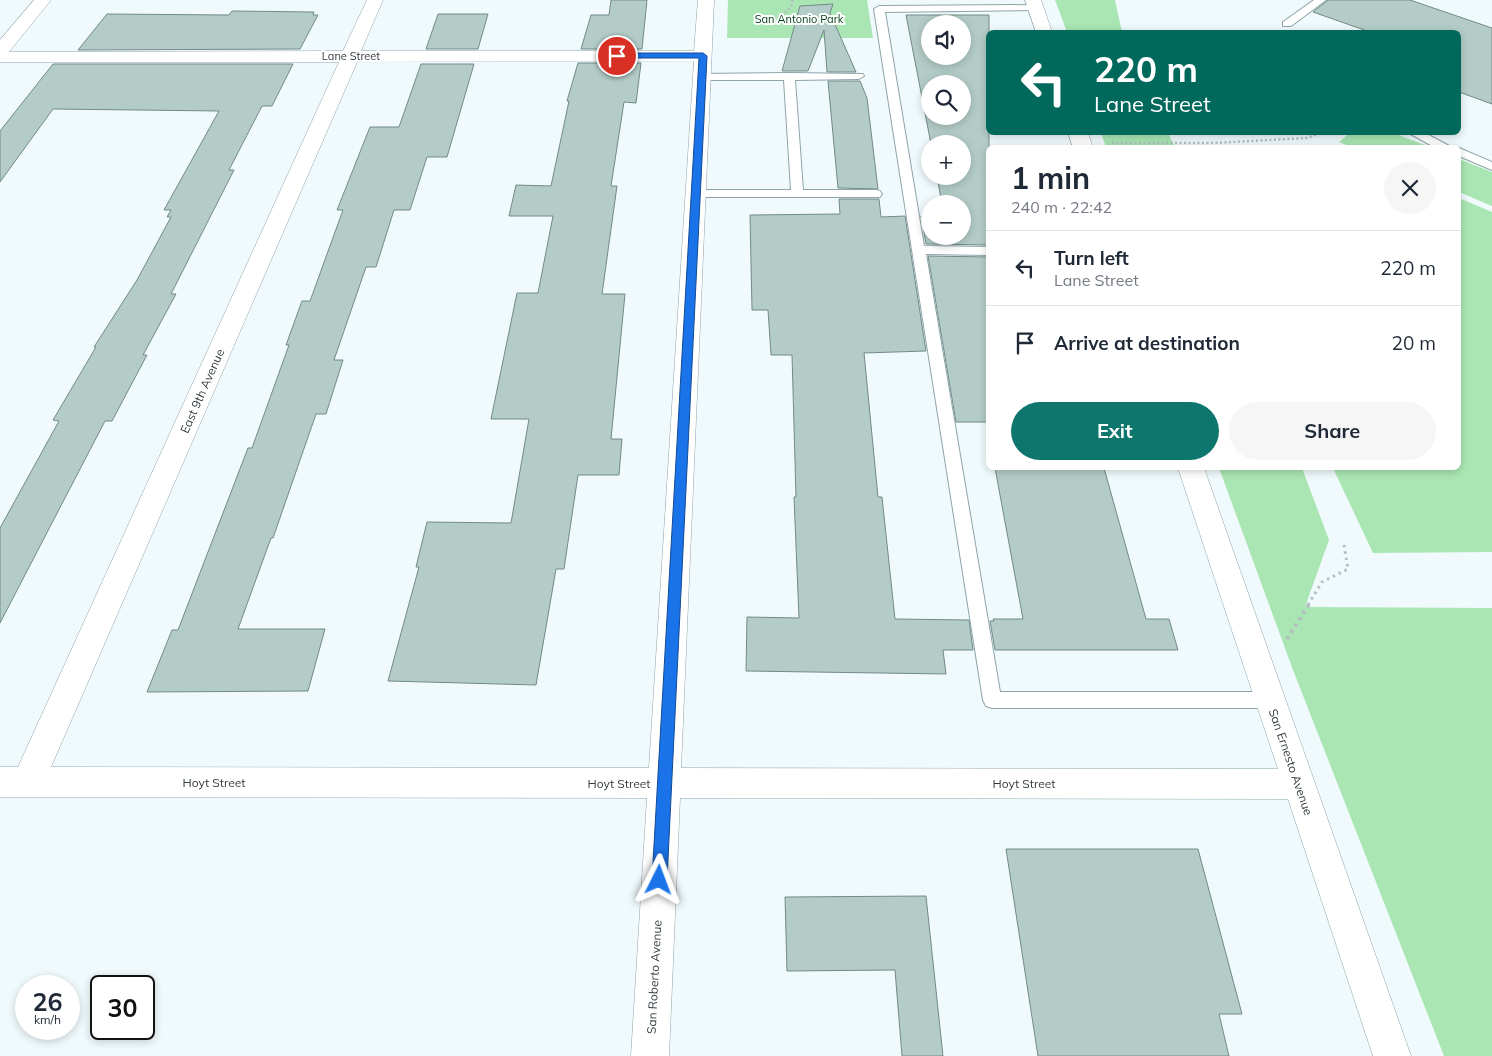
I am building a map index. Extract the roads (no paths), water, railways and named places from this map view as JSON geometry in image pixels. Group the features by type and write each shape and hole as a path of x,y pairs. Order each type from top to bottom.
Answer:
{"street":[{"path":"0,51 43,0"},
{"name":"East 9th Avenue","path":"14,782 351,56 375,0"},
{"name":"San Roberto Avenue","path":"650,1056 706,0"},
{"path":"1035,4 1043,30"},
{"name":"Lane Street","path":"0,57 351,56 702,66"},
{"name":"San Ernesto Avenue","path":"1192,470 1392,1056"},
{"name":"Hoyt Street","path":"14,782 1298,784"}],"lane":[{"path":"1287,24 1321,0"},
{"path":"1035,4 879,9 992,700 1270,700"},
{"path":"702,66 789,76 859,76"},
{"path":"789,76 797,194"},
{"path":"1419,135 1440,145"},
{"path":"1461,153 1492,166"},
{"path":"695,194 876,194"},
{"path":"919,250 986,251"}],"park label":[{"name":"San Antonio Park","path":"799,19"}]}
